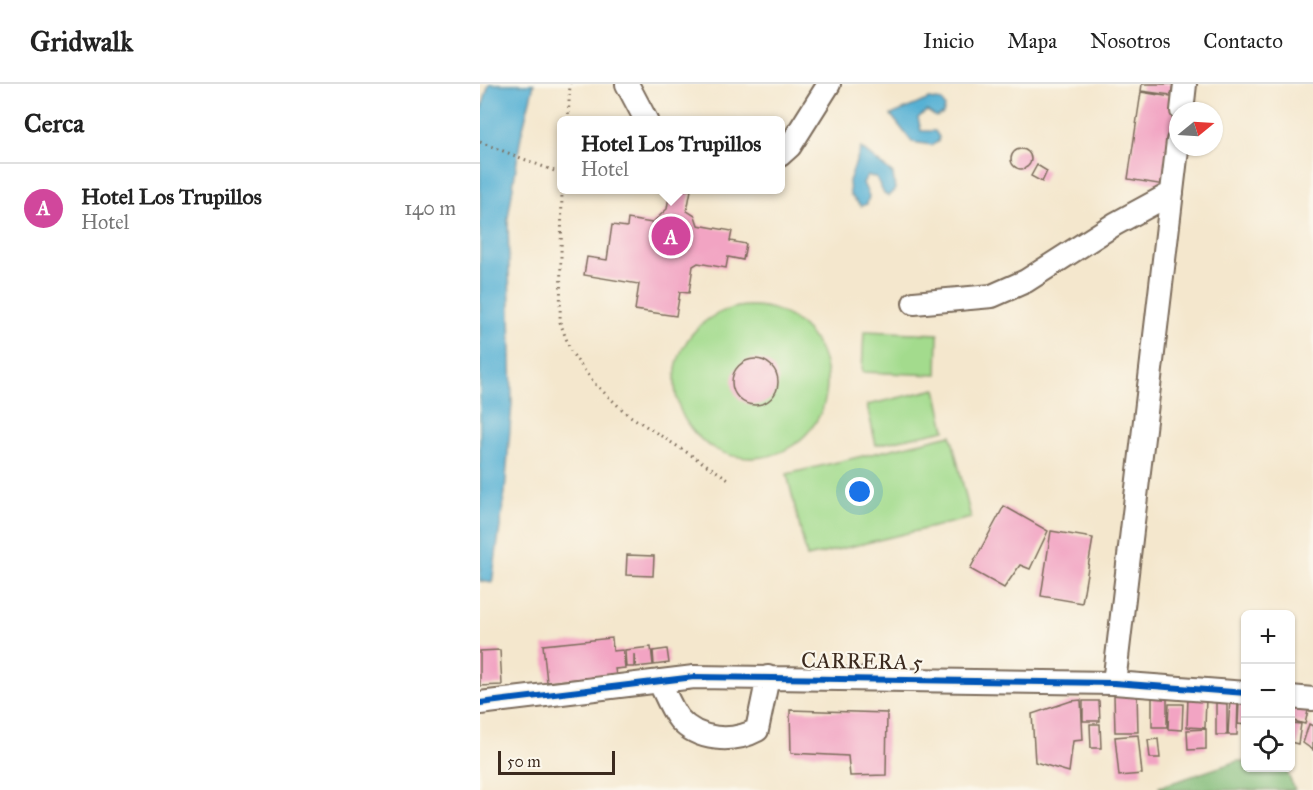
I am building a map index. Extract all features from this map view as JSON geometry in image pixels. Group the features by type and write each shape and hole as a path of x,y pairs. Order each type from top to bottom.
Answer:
{"street":[{"path":"627,84 644,116"},
{"path":"785,150 829,84"},
{"path":"1183,102 1185,84"},
{"path":"1114,683 1176,156"},
{"path":"914,303 992,296 1026,281 1116,224 1172,193"},
{"name":"CARRERA 5","path":"480,703 694,677 1114,683 1241,693"},
{"path":"659,681 679,718 688,727 711,738 734,738 758,730 768,677"},
{"path":"1295,697 1313,699"}],"path":[{"path":"568,116 570,84"},
{"path":"480,142 557,172"},
{"path":"562,194 560,322 571,352 595,384 627,414 730,480"}],"green space":[{"path":"751,306 780,312 805,328 821,353 827,382 821,411 805,436 780,452 751,458 722,452 697,436 681,411 675,382 681,353 697,328 722,312"},
{"path":"864,331 938,334 937,375 862,372"},
{"path":"936,389 945,430 876,445 867,405"},
{"path":"951,435 971,518 807,557 787,474"},
{"path":"1238,761 1241,761 1241,772 1287,772 1295,790 1162,790 1159,787"}],"water":[{"path":"489,84 534,84 521,136 508,218 512,403 505,492 492,583 480,581 480,114"},
{"path":"929,99 942,101 945,107 943,114 936,117 927,111 918,118 921,131 935,131 939,137 938,142 932,145 912,142 891,115"},
{"path":"861,148 893,174 895,190 888,196 884,194 876,177 867,176 863,183 869,196 867,204 861,206 850,195 849,181"}],"building":[{"path":"1142,84 1173,84 1171,95 1141,91"},
{"path":"1141,92 1177,98 1176,102 1169,102 1169,152 1164,185 1128,179"},
{"path":"1021,149 1028,152 1031,159 1028,166 1021,169 1014,166 1011,159 1014,152"},
{"path":"1037,165 1047,171 1042,182 1031,176"},
{"path":"669,194 690,194 687,211 695,216 698,225 732,231 730,241 746,244 743,260 728,257 726,268 698,263 693,266 689,293 680,292 676,316 635,310 639,284 584,275 587,257 607,260 612,225 627,227 628,219 652,223 667,209"},
{"path":"755,359 771,366 778,382 771,398 755,405 739,398 732,382 739,366"},
{"path":"1004,506 1048,531 1030,569 1020,565 1004,588 970,569"},
{"path":"1051,531 1093,538 1082,603 1041,596"},
{"path":"627,555 654,556 653,576 626,575"},
{"path":"612,638 613,651 623,650 625,668 615,669 616,675 547,682 543,645"},
{"path":"651,647 653,665 636,667 634,654 634,667 626,667 625,650"},
{"path":"667,649 669,663 654,665 653,651"},
{"path":"500,650 502,685 480,686 480,651"},
{"path":"1152,692 1167,693 1167,727 1152,727"},
{"path":"1137,694 1138,732 1115,732 1114,695"},
{"path":"1188,696 1206,697 1205,728 1187,727"},
{"path":"1216,698 1227,698 1227,735 1216,735"},
{"path":"1295,698 1310,702 1305,724 1295,721"},
{"path":"1230,699 1238,699 1237,735 1228,735"},
{"path":"1081,700 1083,740 1073,741 1069,772 1035,762 1032,714"},
{"path":"1083,701 1099,701 1100,721 1083,721"},
{"path":"1239,703 1241,703 1241,724 1238,724"},
{"path":"1169,704 1183,704 1182,730 1168,729"},
{"path":"790,710 887,713 886,775 850,776 848,756 791,753"},
{"path":"1295,723 1301,724 1298,744 1295,743"},
{"path":"1090,724 1100,724 1101,748 1091,748"},
{"path":"1309,724 1313,726 1313,750 1303,743"},
{"path":"1206,729 1206,749 1188,750 1187,730"},
{"path":"1138,735 1142,774 1119,776 1115,737"},
{"path":"1158,739 1160,758 1150,758 1148,740"}],"cycle path":[{"path":"480,703 694,677 1114,683 1241,693"}],"place":[{"name":"Hotel Los Trupillos","path":"671,236"}]}
